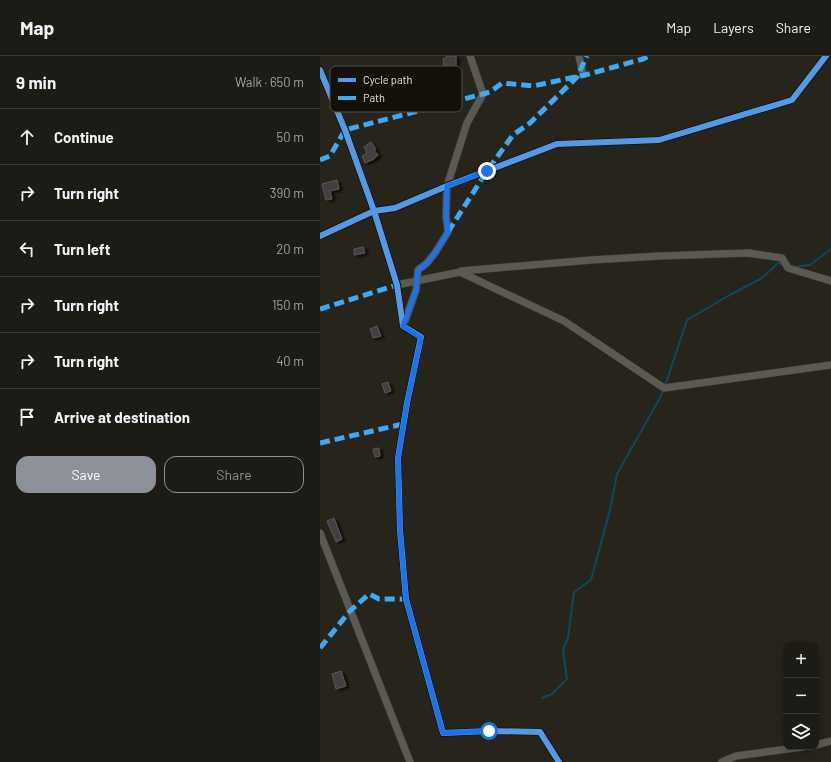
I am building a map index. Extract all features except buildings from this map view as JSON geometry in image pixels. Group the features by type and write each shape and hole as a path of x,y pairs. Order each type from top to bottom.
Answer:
{"street":[{"path":"403,326 416,290 418,270 427,263 435,253 448,232 446,216 447,186 467,123 483,94 470,56"},
{"path":"579,56 582,76"},
{"path":"320,236 374,211 395,208 447,186 557,144 659,140 792,100 826,56"},
{"path":"320,70 330,94"},
{"path":"338,112 374,211 397,285 403,326 421,338 407,403 398,458 400,530 406,599 443,733 489,731 540,732 559,762"},
{"path":"397,285 460,272 591,260 748,253 782,258 788,268 831,281"},
{"path":"460,272 564,321 664,388 831,365"},
{"path":"320,533 410,762"},
{"path":"819,744 831,741"},
{"path":"722,762 736,756 783,750"}],"waterway":[{"path":"793,267 810,265 831,249"},
{"path":"665,386 687,320 762,278 778,263 784,265"},
{"path":"542,698 552,694 567,679 563,650 568,638 574,592 591,580 610,510 617,474 663,390"}],"marked path":[{"path":"448,232 487,171 513,135 530,123 577,77 587,56"},
{"path":"462,99 490,92 502,83 533,86 589,74 643,59 648,56"},
{"path":"320,160 330,156 345,130 414,112"},
{"path":"320,309 397,285"},
{"path":"320,443 403,424"},
{"path":"320,648 350,611 369,594 379,599 406,599"}],"cycle path":[{"path":"320,236 374,211 395,208 447,186 557,144 659,140 792,100 826,56"},
{"path":"320,70 330,94"},
{"path":"338,112 374,211 397,285 403,326 421,337 407,403 398,458 400,530 406,599 443,733 489,731 540,732 559,762"}],"route":[{"path":"487,171 447,186 446,216 448,232 435,253 427,263 418,270 416,290 403,326 421,338 407,403 398,458 400,530 406,599 443,733 489,731"}]}
